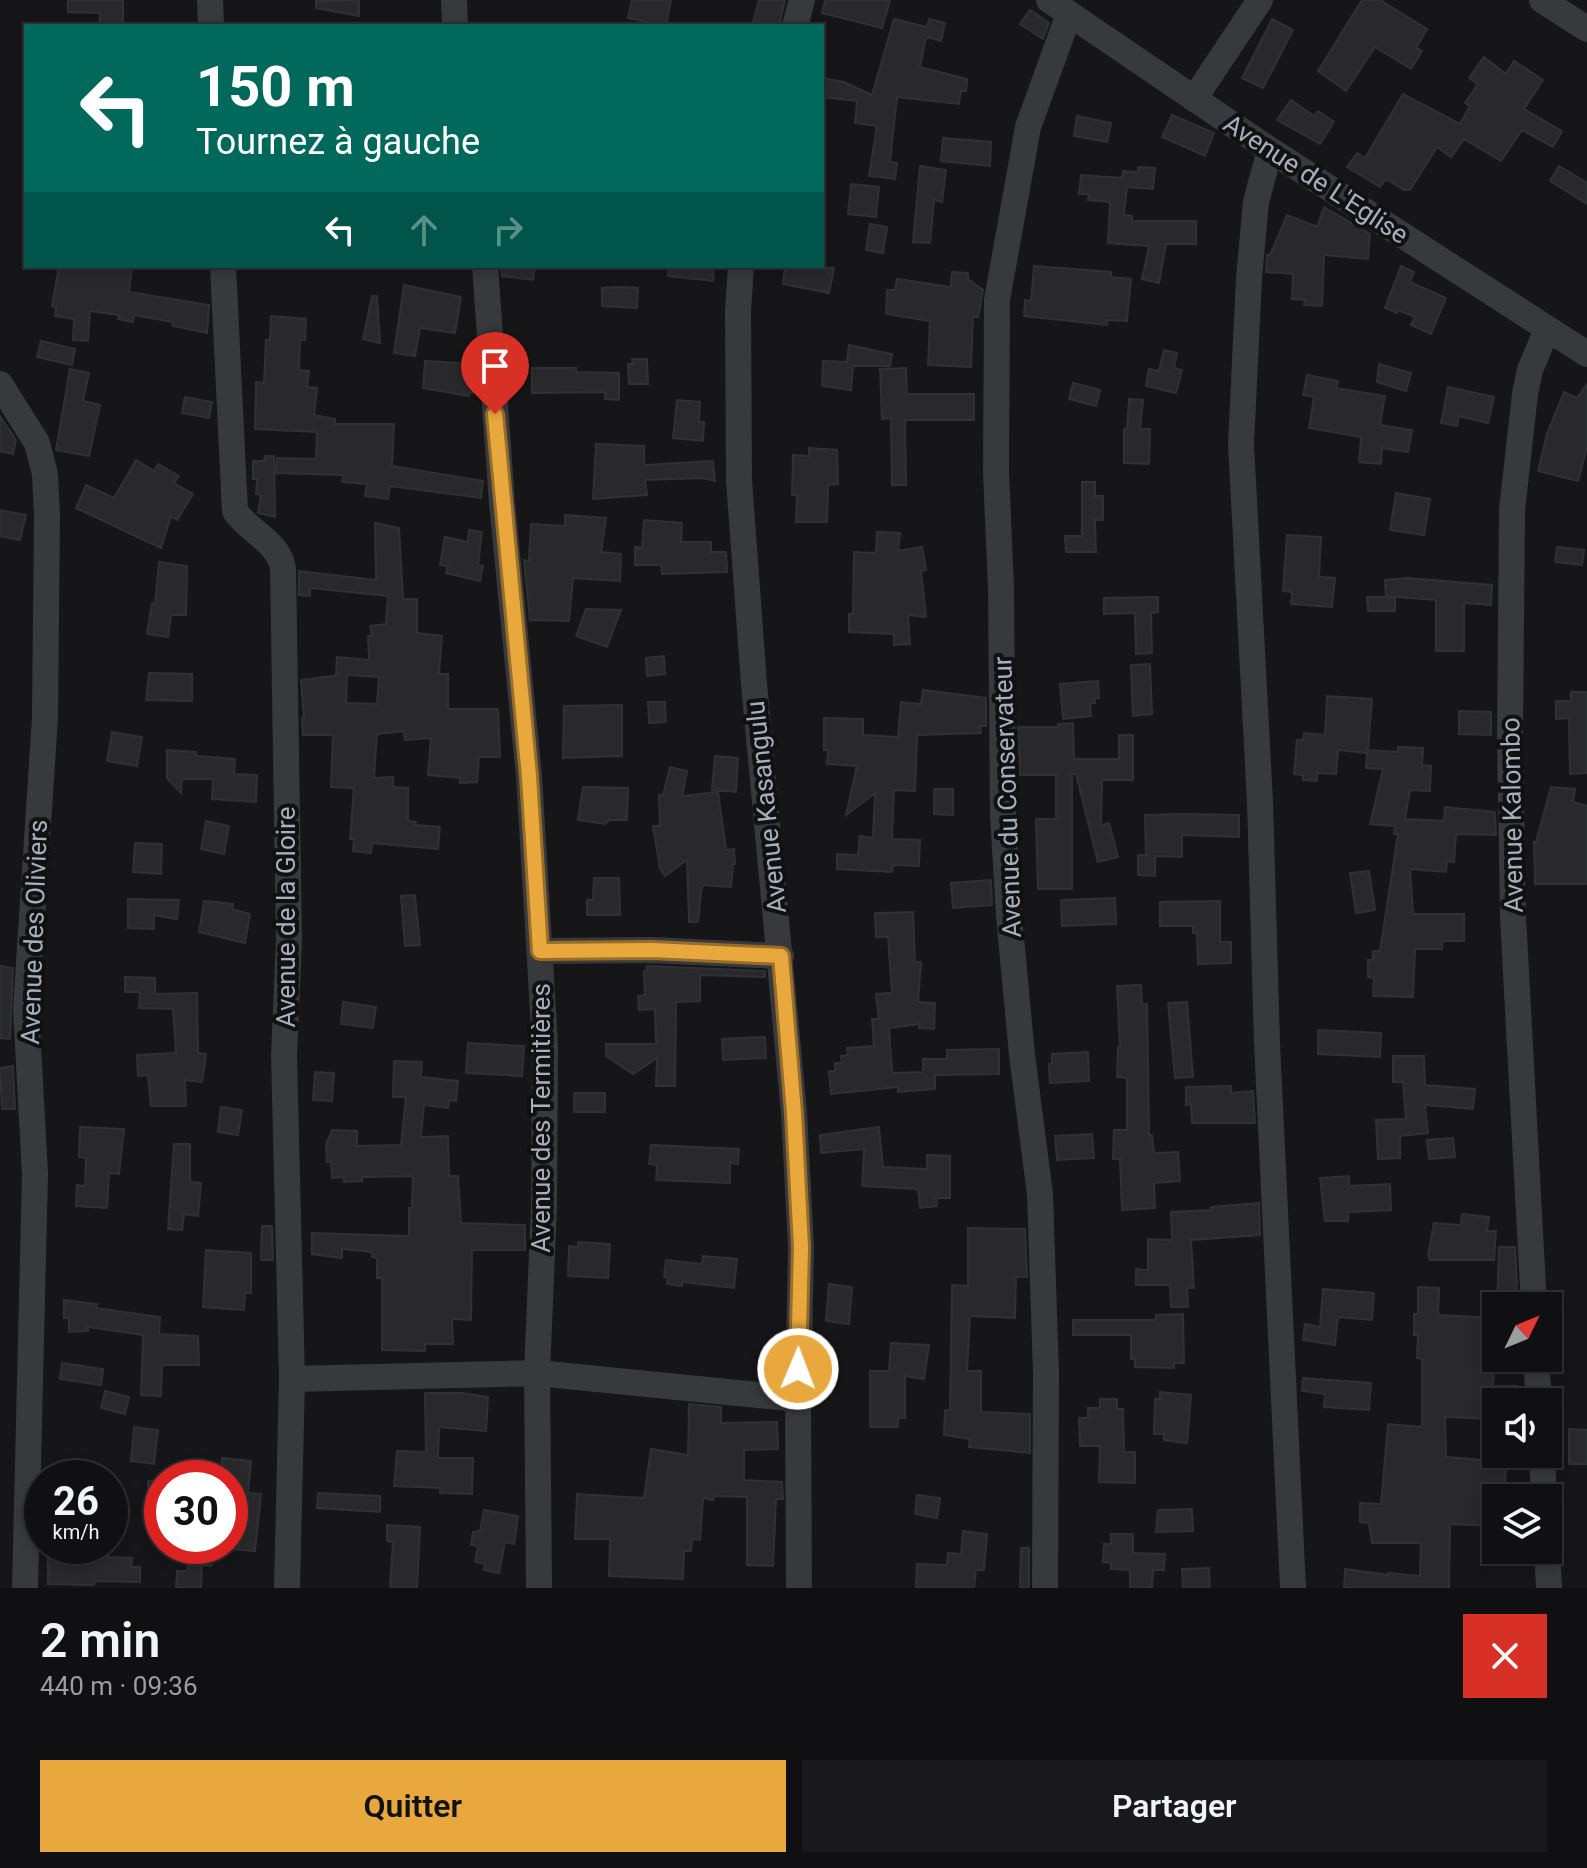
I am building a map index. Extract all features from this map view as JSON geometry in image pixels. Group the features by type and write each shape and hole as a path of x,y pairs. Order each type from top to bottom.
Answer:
{"street":[{"path":"210,0 211,24"},
{"path":"454,0 455,24"},
{"path":"796,24 802,0"},
{"path":"1194,99 1260,0"},
{"path":"1557,4 1587,29"},
{"name":"Avenue de L'Eglise","path":"1059,7 1270,150 1587,354"},
{"name":"Avenue du Conservateur","path":"1045,1588 1046,1373 1040,1194 1022,1055 1003,815 1001,589 996,472 997,300 1028,127 1059,7"},
{"path":"1270,150 1256,202 1241,444 1260,802 1268,1059 1293,1588"},
{"name":"Avenue de la Gloire","path":"223,268 235,511 275,549 283,568 289,940 284,1055 292,1379 287,1588"},
{"name":"Avenue des Termitières","path":"485,268 502,503 529,776 540,951 545,1127 537,1373 539,1588"},
{"name":"Avenue Kasangulu","path":"741,268 738,311 739,480 754,684 794,1113 801,1247 799,1588"},
{"name":"Avenue Kalombo","path":"1533,1292 1513,917 1510,734 1512,510 1528,382 1547,329"},
{"name":"Avenue des Oliviers","path":"0,384 37,443 45,474 47,516 45,717 26,1009 35,1174 25,1588"},
{"path":"540,951 652,950 781,956"},
{"path":"292,1379 537,1373 798,1399"},
{"path":"1548,1564 1549,1588"}],"building":[{"path":"68,0 123,0 123,24 100,24 100,13 68,12"},
{"path":"359,0 359,16 316,8 316,1"},
{"path":"632,0 671,0 666,24 628,18"},
{"path":"759,0 785,0 779,24 753,24"},
{"path":"825,0 890,0 882,28 822,13"},
{"path":"1362,0 1380,0 1427,29 1416,48 1422,51 1411,69 1375,47 1346,91 1318,71"},
{"path":"1030,10 1049,23 1043,39 1020,24"},
{"path":"894,19 927,27 929,19 945,23 941,41 926,37 920,67 967,79 966,91 961,91 959,104 897,97 890,162 897,163 895,179 869,176 877,126 855,123 857,101 824,97 824,78 844,82 872,95"},
{"path":"1272,19 1293,30 1263,88 1242,78"},
{"path":"1484,57 1506,74 1514,61 1543,80 1524,109 1562,131 1553,147 1522,130 1501,161 1464,139 1451,157 1437,147 1410,190 1404,190 1386,179 1380,187 1347,167 1357,153 1365,158 1403,94 1460,124 1470,106 1465,103 1478,84 1469,78"},
{"path":"1291,100 1314,116 1318,111 1334,122 1320,144 1277,120"},
{"path":"1172,115 1214,133 1205,156 1162,137"},
{"path":"1077,116 1111,123 1107,142 1074,136"},
{"path":"943,138 991,142 990,166 941,161"},
{"path":"920,166 946,170 942,202 934,200 930,243 913,242"},
{"path":"1559,166 1587,183 1587,204 1550,181"},
{"path":"1138,167 1155,168 1153,189 1127,187 1124,215 1132,216 1132,221 1196,221 1196,244 1166,244 1159,283 1142,279 1149,246 1108,243 1110,202 1088,200 1089,194 1079,194 1081,175 1122,178 1123,171 1138,172"},
{"path":"851,184 879,187 876,217 848,214"},
{"path":"1324,207 1370,234 1368,259 1324,255 1322,306 1304,305 1305,300 1292,299 1293,274 1266,272 1267,255 1270,255 1287,215 1317,227"},
{"path":"870,224 887,227 883,253 866,250"},
{"path":"1034,266 1111,272 1111,277 1131,279 1127,321 1107,320 1107,325 1024,316 1025,300 1031,301"},
{"path":"1401,266 1414,272 1410,282 1446,298 1431,334 1411,325 1415,317 1385,308"},
{"path":"59,268 132,268 129,292 209,305 207,333 173,326 173,322 134,315 133,322 118,319 119,315 90,311 88,341 73,340 74,319 55,316 56,307 52,306"},
{"path":"501,268 535,268 533,280 502,276"},
{"path":"669,268 714,268 713,281 668,276"},
{"path":"785,268 834,268 829,293 783,284"},
{"path":"952,272 968,273 968,279 983,290 978,317 973,317 971,367 928,365 930,321 886,314 887,290 895,290 897,279 951,287"},
{"path":"404,285 461,297 455,333 420,328 415,356 394,353"},
{"path":"602,288 638,288 637,308 602,306"},
{"path":"372,296 377,296 380,343 363,339"},
{"path":"271,316 306,319 305,340 300,340 299,370 309,371 307,387 317,388 314,415 335,419 335,424 394,424 392,466 483,481 481,498 390,486 388,499 365,496 367,484 342,482 343,475 276,473 277,458 316,459 317,432 255,429 256,382 264,383 266,340 270,340"},
{"path":"41,341 75,349 72,365 37,357"},
{"path":"849,345 892,354 890,366 853,366 851,390 822,386 823,361 847,362"},
{"path":"1164,350 1177,353 1174,368 1182,370 1176,393 1146,386 1149,369 1159,371"},
{"path":"632,359 647,359 648,384 629,384 628,364 633,364"},
{"path":"425,361 476,364 478,393 469,393 469,396 423,388"},
{"path":"1379,364 1411,373 1406,391 1377,382"},
{"path":"532,368 576,368 576,372 619,373 619,400 605,399 605,392 532,393"},
{"path":"906,368 907,394 974,394 974,420 905,420 906,485 892,485 891,418 882,419 880,369"},
{"path":"70,369 89,373 83,401 100,405 89,456 56,450"},
{"path":"1307,375 1338,381 1336,388 1385,396 1380,425 1412,430 1408,452 1382,448 1381,464 1359,462 1361,437 1309,428 1314,397 1303,395"},
{"path":"1073,383 1100,390 1096,406 1069,399"},
{"path":"1587,384 1587,447 1578,481 1538,471 1547,434 1564,392 1577,398"},
{"path":"1448,387 1494,397 1488,423 1459,416 1457,426 1441,423"},
{"path":"185,397 212,402 209,418 182,413"},
{"path":"1129,399 1143,400 1140,429 1150,429 1149,464 1124,463 1124,429 1127,429"},
{"path":"677,400 700,402 699,422 704,422 703,441 673,438"},
{"path":"0,416 16,440 13,454 0,451"},
{"path":"596,444 644,446 644,465 713,461 715,481 702,478 645,480 647,495 593,499"},
{"path":"809,448 837,450 838,484 828,485 827,522 796,522 797,495 792,495 793,455 809,456"},
{"path":"265,456 274,456 275,517 258,513 261,495 256,494 253,461 264,461"},
{"path":"136,460 154,471 158,464 179,476 174,483 193,494 177,520 171,516 161,548 76,508 86,485 114,498"},
{"path":"1082,482 1095,482 1095,496 1103,496 1103,520 1095,520 1096,552 1066,552 1065,536 1082,536"},
{"path":"1396,493 1430,499 1424,535 1390,530"},
{"path":"0,510 26,515 20,540 0,536"},
{"path":"565,515 606,518 601,552 621,554 620,581 573,578 569,621 530,620 524,560 529,561 531,524 565,526"},
{"path":"644,520 682,523 681,542 711,542 711,552 726,552 727,572 662,574 661,565 635,565 635,547 642,548"},
{"path":"375,523 399,528 403,599 417,599 417,633 442,636 439,674 448,674 448,709 498,709 500,757 479,757 477,782 460,783 460,778 428,775 431,738 405,740 404,731 377,734 374,778 393,777 393,787 408,788 408,821 416,822 415,825 440,827 438,849 372,843 371,853 353,851 354,839 350,839 354,788 331,787 333,735 303,735 301,680 340,675 336,674 337,657 369,660 370,626 386,624 388,596 310,588 310,596 299,595 299,571 376,580","holes":["347,675 379,677 377,704 346,703"]},
{"path":"469,530 482,532 478,565 483,566 480,581 446,573 448,566 440,565 445,537 468,542"},
{"path":"877,532 900,533 898,551 922,547 926,570 921,571 926,617 908,615 910,644 894,645 894,634 849,632 849,614 853,614 854,552 876,553"},
{"path":"1287,535 1321,537 1319,577 1335,578 1332,607 1291,604 1292,592 1283,591"},
{"path":"1557,547 1584,550 1582,565 1555,562"},
{"path":"159,562 187,566 186,615 171,615 168,637 147,634 152,603 155,604"},
{"path":"1407,578 1492,585 1491,605 1464,603 1464,651 1436,651 1436,600 1386,596 1385,580"},
{"path":"1158,597 1158,612 1151,613 1152,653 1136,654 1135,613 1104,614 1104,598"},
{"path":"1367,597 1395,597 1395,611 1368,611"},
{"path":"586,609 621,610 607,647 576,636"},
{"path":"664,656 665,674 647,676 646,658"},
{"path":"1150,664 1152,714 1133,716 1131,665"},
{"path":"149,673 192,674 192,701 146,700"},
{"path":"1098,681 1099,698 1094,698 1095,703 1090,704 1091,716 1063,719 1060,684"},
{"path":"923,690 986,698 986,726 980,726 981,733 917,735 915,791 894,790 892,839 920,840 919,866 893,865 892,872 837,869 837,854 858,855 860,836 873,838 875,793 846,815 857,766 827,764 824,718 863,719 863,735 898,737 901,702 921,704"},
{"path":"1571,692 1587,692 1587,773 1570,774 1569,718 1556,719 1556,701 1571,701"},
{"path":"1327,696 1372,699 1368,750 1398,752 1398,747 1423,748 1422,765 1431,766 1430,791 1410,790 1405,819 1444,821 1445,807 1495,812 1496,835 1456,834 1454,862 1447,861 1446,872 1410,869 1413,914 1464,914 1464,941 1442,941 1442,949 1415,949 1413,997 1373,996 1374,978 1368,977 1368,960 1373,960 1373,951 1380,951 1398,834 1394,834 1395,826 1370,824 1383,769 1366,768 1367,753 1338,750 1336,774 1317,773 1317,781 1303,780 1303,775 1294,774 1297,740 1303,740 1304,733 1325,735"},
{"path":"648,702 665,702 666,722 649,723"},
{"path":"622,705 622,756 563,758 564,706"},
{"path":"1459,711 1491,712 1491,735 1459,734"},
{"path":"1073,723 1074,759 1119,759 1119,735 1133,735 1133,780 1102,780 1101,825 1109,823 1118,857 1098,862 1076,774 1072,774 1072,889 1038,889 1036,819 1056,819 1056,775 1020,775 1018,727 1058,727 1058,724"},
{"path":"112,732 142,737 137,766 107,761"},
{"path":"167,750 235,759 234,774 257,775 256,802 212,799 213,779 182,779 181,793 167,778"},
{"path":"715,756 738,758 736,792 712,790"},
{"path":"670,767 687,771 682,796 718,792 726,850 734,849 731,887 702,885 698,922 689,922 687,860 665,876 660,868 653,826 660,826 659,795 663,795"},
{"path":"583,787 628,788 627,820 609,820 605,824 578,820"},
{"path":"1551,787 1575,789 1573,802 1587,806 1587,884 1535,884 1534,842"},
{"path":"934,789 953,789 953,815 934,814"},
{"path":"1145,815 1239,815 1239,837 1182,835 1182,857 1155,856 1155,876 1138,875 1138,855 1146,855"},
{"path":"206,821 229,826 224,854 201,849"},
{"path":"135,843 162,844 161,874 133,872"},
{"path":"1369,871 1375,910 1356,913 1350,873"},
{"path":"594,878 619,878 620,915 587,915 587,900 593,900"},
{"path":"991,880 992,905 953,908 951,883"},
{"path":"415,895 420,945 405,946 401,896"},
{"path":"1115,898 1116,924 1062,926 1061,900"},
{"path":"128,899 179,900 177,919 154,915 154,929 128,928"},
{"path":"204,901 233,904 232,909 250,914 245,943 199,932"},
{"path":"1220,901 1220,942 1231,942 1231,963 1198,964 1197,933 1193,933 1193,926 1160,926 1160,902"},
{"path":"913,912 915,962 921,962 918,1002 935,1003 934,1029 919,1028 920,1024 889,1028 892,1073 923,1072 923,1059 947,1059 947,1050 999,1049 999,1074 935,1075 935,1089 898,1092 898,1087 831,1094 829,1071 835,1071 835,1063 842,1063 841,1056 848,1055 847,1048 874,1046 872,1019 879,1019 876,994 892,993 888,937 876,937 875,913"},
{"path":"0,966 13,968 10,1039 0,1038"},
{"path":"647,966 765,971 765,977 700,975 700,1001 676,1002 675,1086 656,1086 657,1058 633,1074 606,1056 606,1044 656,1044 655,1009 639,1010 638,996 645,995 644,971 647,971"},
{"path":"125,977 155,978 155,994 197,993 198,1053 206,1054 202,1082 185,1080 186,1106 151,1106 148,1075 138,1076 137,1055 176,1053 173,1009 139,1008 140,992 125,992"},
{"path":"1141,985 1142,1005 1147,1004 1149,1135 1152,1135 1154,1153 1178,1152 1180,1181 1154,1183 1155,1208 1122,1210 1120,1159 1113,1159 1114,1130 1127,1130 1127,1078 1117,1077 1120,1047 1117,986"},
{"path":"343,1002 376,1007 373,1028 341,1024"},
{"path":"1187,1002 1193,1077 1175,1078 1168,1003"},
{"path":"1318,1030 1381,1033 1380,1057 1318,1054"},
{"path":"765,1037 766,1058 723,1060 722,1039"},
{"path":"468,1043 524,1046 522,1076 466,1073"},
{"path":"1088,1052 1089,1081 1050,1083 1052,1054"},
{"path":"1393,1056 1424,1056 1425,1085 1475,1089 1473,1109 1425,1105 1428,1133 1400,1136 1400,1158 1378,1159 1376,1120 1406,1119 1403,1082 1393,1082"},
{"path":"394,1061 422,1062 421,1077 458,1081 456,1101 449,1100 448,1108 424,1105 421,1137 448,1136 449,1176 458,1176 461,1223 525,1225 525,1250 472,1250 471,1320 452,1319 453,1344 425,1344 425,1351 382,1350 382,1278 377,1278 377,1258 372,1257 372,1252 342,1249 342,1258 312,1254 312,1233 409,1236 413,1176 362,1177 362,1181 344,1182 344,1177 332,1178 331,1162 327,1162 326,1144 332,1130 357,1131 357,1146 401,1145 406,1097 393,1097"},
{"path":"13,1066 15,1109 2,1109 0,1068"},
{"path":"315,1072 334,1073 332,1101 313,1100"},
{"path":"1231,1086 1231,1093 1253,1091 1255,1123 1192,1123 1191,1104 1186,1105 1186,1087"},
{"path":"574,1093 605,1093 605,1112 574,1112"},
{"path":"221,1107 242,1110 238,1135 218,1132"},
{"path":"80,1127 124,1129 119,1174 109,1173 107,1208 76,1206 77,1185 85,1186 86,1158 79,1157"},
{"path":"879,1127 883,1167 927,1169 927,1155 950,1156 950,1198 936,1198 937,1206 920,1208 918,1189 862,1186 864,1149 821,1153 820,1135"},
{"path":"1092,1134 1094,1158 1057,1160 1055,1136"},
{"path":"1453,1138 1455,1157 1429,1159 1427,1140"},
{"path":"174,1144 190,1144 190,1182 201,1183 198,1216 184,1214 182,1230 168,1229"},
{"path":"651,1145 739,1149 738,1164 730,1163 730,1183 656,1180 657,1165 649,1164"},
{"path":"1349,1176 1349,1186 1390,1184 1391,1210 1348,1212 1348,1221 1325,1221 1320,1178"},
{"path":"1259,1203 1260,1235 1191,1240 1194,1288 1187,1288 1188,1307 1171,1307 1170,1285 1136,1285 1136,1269 1148,1270 1148,1239 1172,1240 1171,1212"},
{"path":"1462,1214 1489,1217 1487,1231 1496,1231 1494,1260 1430,1260 1428,1255 1434,1223 1461,1225"},
{"path":"262,1226 272,1226 273,1260 261,1260"},
{"path":"968,1228 1025,1229 1027,1277 1016,1277 1015,1318 970,1316 967,1371 981,1371 981,1412 1030,1414 1030,1453 969,1447 970,1439 944,1435 945,1410 950,1410 952,1285 968,1286"},
{"path":"578,1242 610,1244 608,1278 568,1276 569,1246 578,1247"},
{"path":"1499,1247 1515,1247 1517,1292 1497,1292"},
{"path":"206,1250 251,1253 251,1293 245,1293 244,1310 203,1307"},
{"path":"703,1256 737,1259 734,1288 682,1282 682,1286 667,1284 668,1278 664,1277 666,1260 702,1264"},
{"path":"829,1284 852,1287 849,1324 826,1321"},
{"path":"1418,1287 1439,1288 1438,1315 1482,1317 1482,1372 1494,1372 1493,1386 1517,1386 1482,1388 1482,1418 1445,1417 1446,1457 1482,1460 1482,1468 1506,1468 1505,1484 1482,1484 1482,1525 1450,1524 1449,1588 1344,1588 1345,1569 1420,1576 1421,1543 1372,1543 1369,1523 1360,1522 1360,1503 1381,1504 1388,1424 1422,1427 1422,1359 1417,1358 1418,1335 1414,1335 1414,1314 1418,1314"},
{"path":"1323,1289 1374,1293 1372,1320 1338,1317 1335,1345 1303,1340 1305,1324 1320,1327"},
{"path":"64,1300 160,1317 159,1334 198,1336 199,1365 162,1365 161,1396 141,1395 143,1335 88,1327 88,1331 69,1332 69,1318 64,1318"},
{"path":"1183,1314 1184,1363 1174,1363 1174,1368 1135,1367 1135,1359 1131,1359 1131,1335 1073,1335 1073,1320 1156,1320 1156,1315"},
{"path":"891,1343 929,1345 924,1379 905,1376 905,1418 898,1418 898,1427 870,1427 870,1371 889,1371"},
{"path":"62,1363 103,1369 101,1385 60,1379"},
{"path":"1303,1378 1371,1383 1369,1410 1324,1407 1325,1394 1302,1391"},
{"path":"105,1391 129,1397 125,1414 101,1408"},
{"path":"1160,1392 1191,1395 1187,1443 1164,1440 1164,1434 1154,1434 1155,1399 1160,1399"},
{"path":"425,1393 488,1397 486,1431 439,1427 438,1458 473,1458 472,1494 440,1493 440,1488 394,1486 397,1451 426,1452"},
{"path":"1100,1399 1117,1399 1117,1409 1123,1409 1124,1452 1135,1452 1135,1483 1099,1482 1100,1446 1080,1446 1079,1418 1088,1418 1088,1408 1100,1408"},
{"path":"689,1404 721,1407 721,1423 777,1422 778,1449 744,1450 744,1480 782,1482 783,1499 776,1499 773,1566 747,1565 747,1497 714,1496 713,1500 703,1498 700,1540 692,1539 691,1551 684,1551 683,1579 609,1576 610,1539 575,1539 577,1494 644,1498 651,1449 688,1455"},
{"path":"134,1427 158,1430 154,1460 131,1461"},
{"path":"1569,1429 1587,1430 1587,1464 1569,1464"},
{"path":"248,1461 251,1461 248,1493"},
{"path":"248,1493 261,1494 255,1551 248,1550"},
{"path":"318,1493 380,1496 380,1512 317,1508"},
{"path":"917,1495 940,1498 937,1518 915,1514"},
{"path":"1192,1509 1193,1531 1156,1532 1158,1510"},
{"path":"484,1510 518,1516 514,1544 505,1542 499,1573 484,1570 485,1564 475,1562 478,1546 471,1545 473,1532 480,1531"},
{"path":"387,1525 420,1527 417,1588 390,1588 393,1542 387,1541"},
{"path":"963,1531 987,1534 984,1570 976,1570 974,1588 916,1588 917,1564 947,1565 948,1553 961,1554"},
{"path":"1111,1534 1133,1534 1133,1553 1165,1554 1164,1570 1153,1570 1152,1588 1130,1588 1130,1570 1111,1569 1111,1563 1103,1562 1104,1544 1111,1544"},
{"path":"1021,1548 1029,1548 1029,1588 1020,1588"},
{"path":"128,1558 132,1558 131,1567 140,1567 140,1582 48,1584 48,1564 128,1564"},
{"path":"188,1564 211,1564 202,1565 201,1588 176,1588 177,1571 187,1571"},
{"path":"1209,1568 1210,1588 1183,1588 1182,1569"}],"route":[{"path":"495,414 529,776 540,951 652,950 781,956 801,1247 798,1369"}]}
